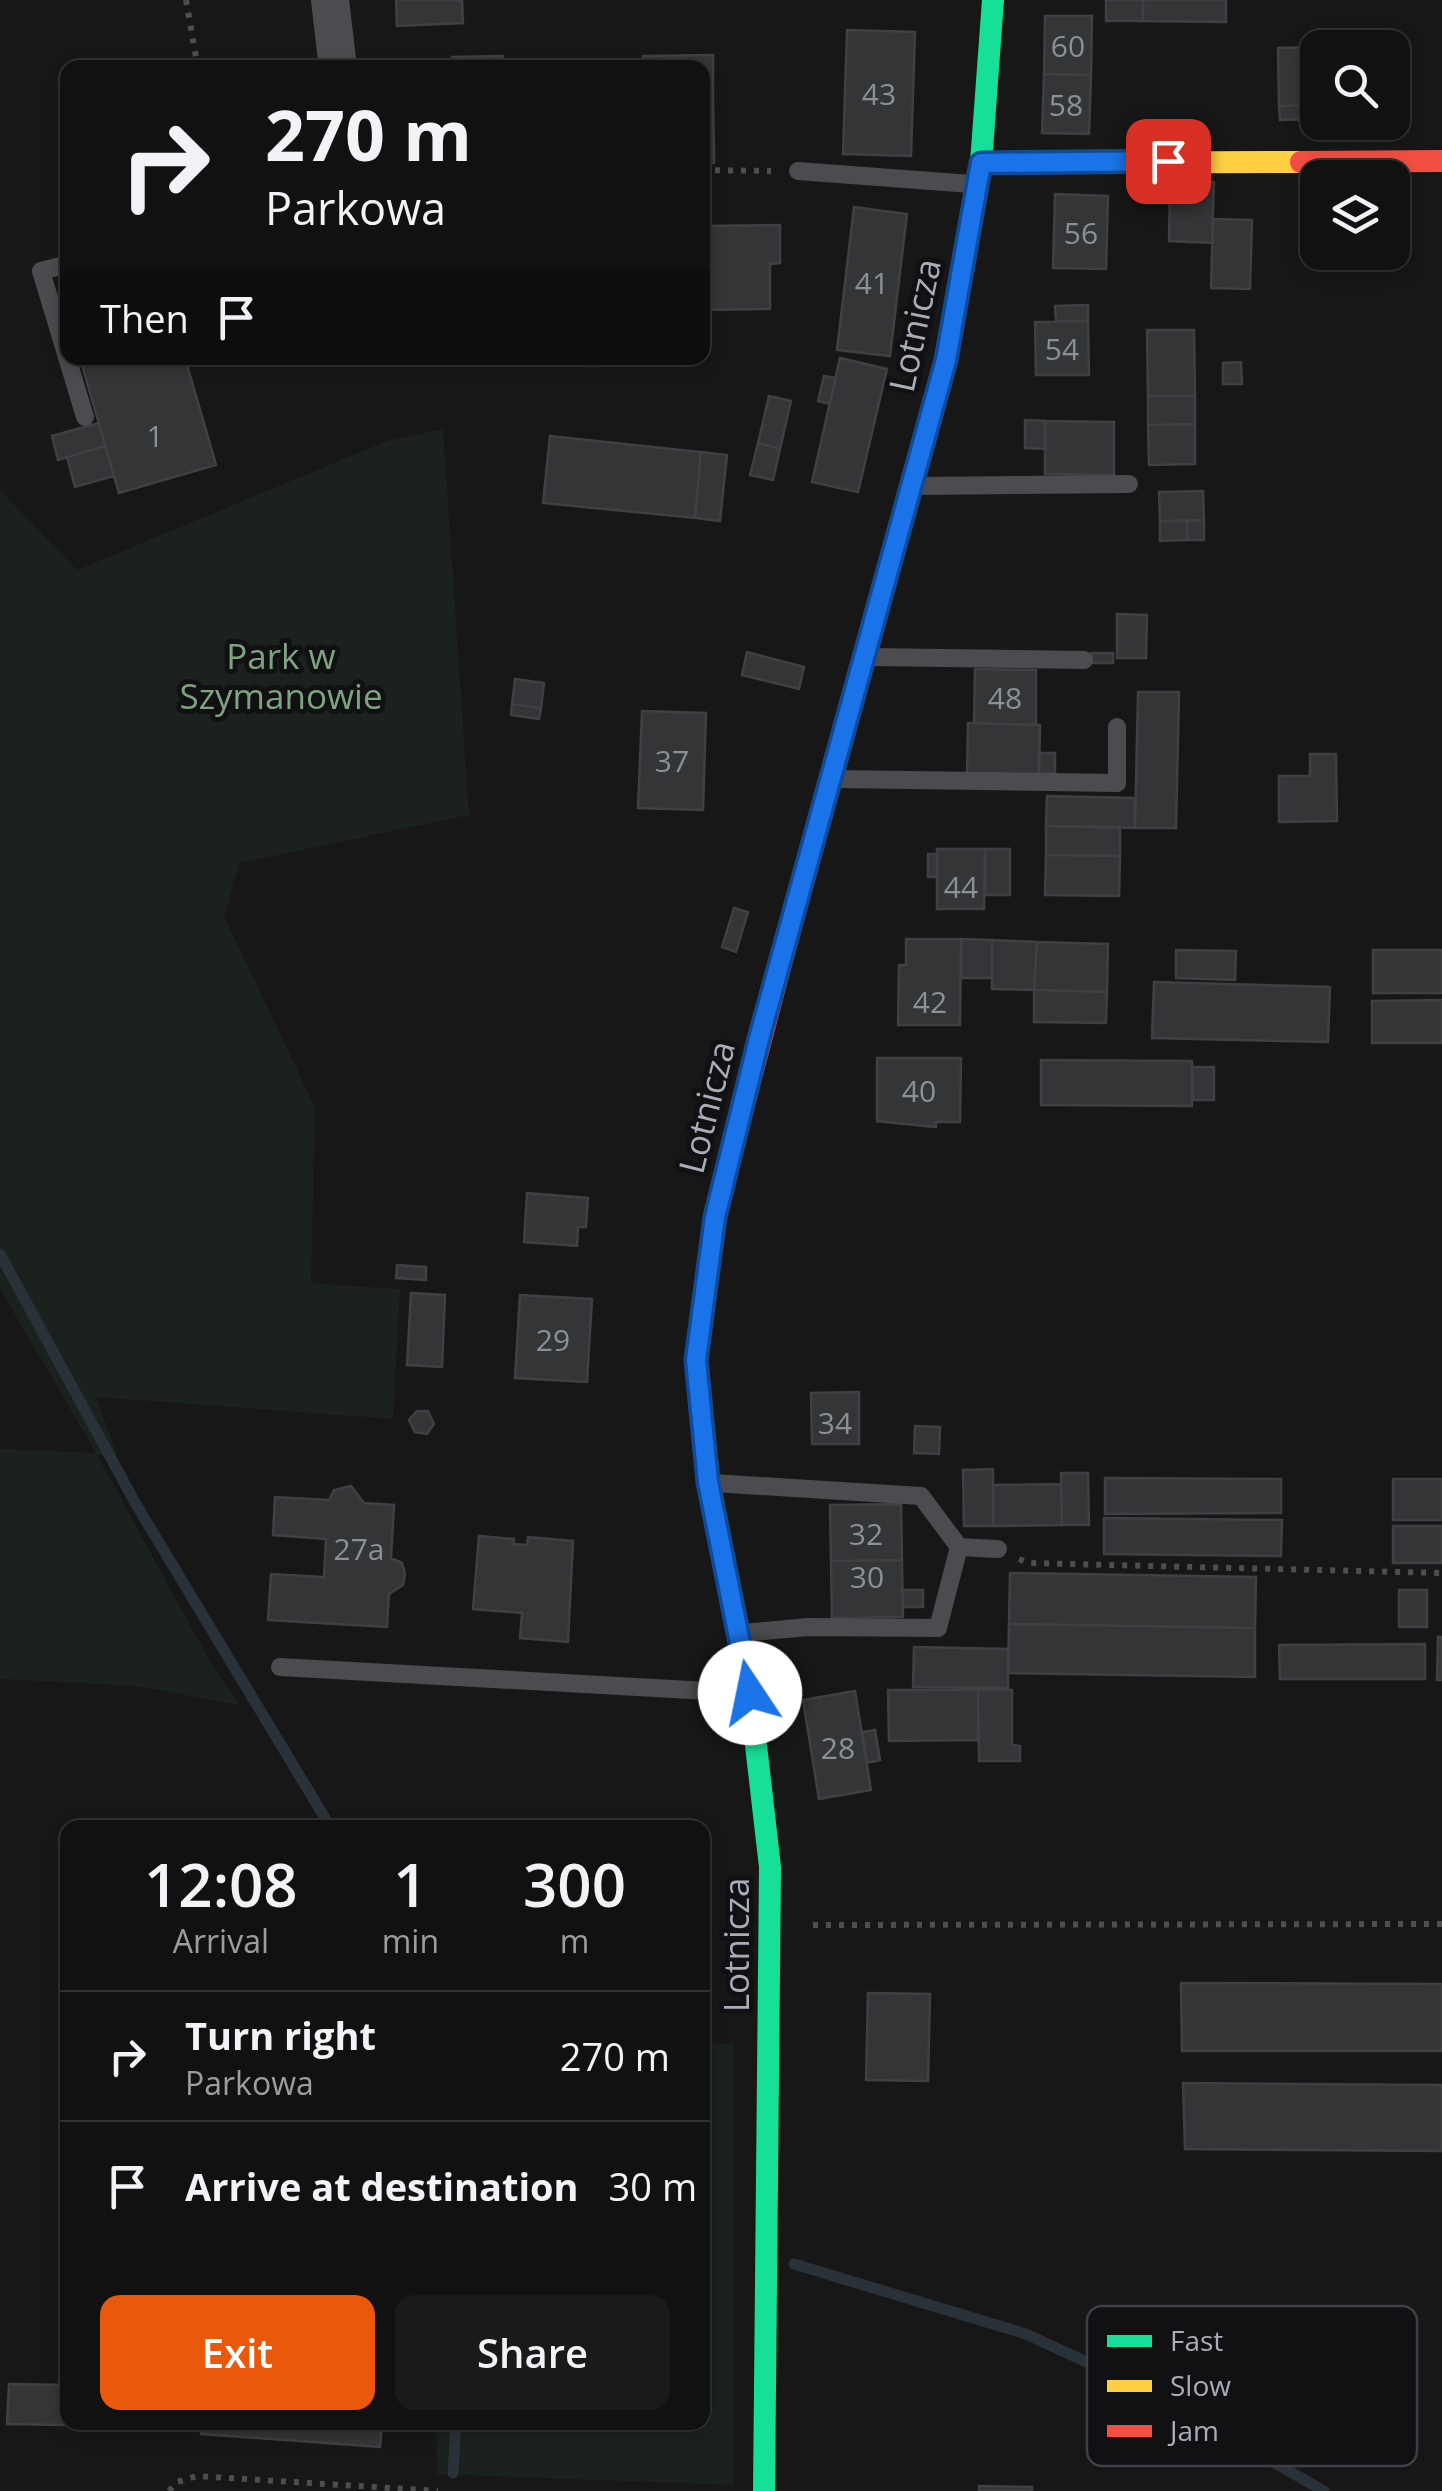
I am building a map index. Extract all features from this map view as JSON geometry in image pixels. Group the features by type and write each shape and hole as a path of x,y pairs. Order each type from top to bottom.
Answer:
{"street":[{"path":"330,0 337,60"},
{"name":"Lotnicza","path":"764,2491 770,1868 750,1693 708,1482 696,1360 715,1217 946,360 979,174 993,0"},
{"path":"979,174 1442,160"}],"lane":[{"path":"798,172 979,174"},
{"path":"60,266 41,272 60,336"},
{"path":"69,365 84,417"},
{"path":"910,486 965,489 1129,484"},
{"path":"864,656 1084,660"},
{"path":"830,779 1117,783 1116,727"},
{"path":"708,1482 921,1496 959,1548"},
{"path":"959,1548 998,1548"},
{"path":"738,1634 808,1627 938,1628 959,1548"},
{"path":"280,1667 750,1693"}],"path":[{"path":"186,0 197,60"},
{"path":"710,170 798,172"},
{"path":"998,1548 1029,1563 1442,1572"},
{"path":"771,1925 1442,1924"},
{"path":"170,2491 177,2482 197,2476 438,2491"}],"green space":[{"name":"Park w Szymanowie","path":"443,429 469,815 240,863 224,916 315,1107 311,1283 400,1289 393,1419 96,1397 117,1455 97,1455 211,1663 240,1705 136,1686 0,1679 0,1449 96,1453 0,1289 0,490 77,570 387,441"},
{"path":"710,2043 733,2044 733,2485 437,2474 436,2430 710,2430"}],"building":[{"path":"396,0 462,0 463,23 397,26"},
{"path":"1106,0 1143,0 1143,21 1106,21"},
{"path":"1143,0 1226,0 1226,22 1143,21"},
{"path":"1045,16 1092,16 1091,75 1044,74"},
{"path":"847,30 915,32 911,156 843,154"},
{"path":"1300,47 1300,105 1279,106 1278,48"},
{"path":"713,55 713,101 710,60 643,60 643,56"},
{"path":"503,56 503,60 452,60"},
{"path":"1044,74 1091,75 1089,134 1042,133"},
{"path":"710,101 713,101 714,149 710,149"},
{"path":"1300,105 1300,119 1280,120 1279,106"},
{"path":"1170,181 1214,182 1212,243 1169,241"},
{"path":"1055,194 1108,196 1106,269 1053,268"},
{"path":"854,207 907,214 890,356 837,350"},
{"path":"1213,219 1252,220 1250,289 1211,288"},
{"path":"780,225 780,263 770,264 770,309 710,310 710,226"},
{"path":"1088,305 1088,321 1056,321 1055,306"},
{"path":"1088,321 1089,375 1036,375 1035,322"},
{"path":"1147,330 1194,330 1195,396 1148,396"},
{"path":"840,358 887,369 858,492 812,482"},
{"path":"1241,362 1242,384 1223,384 1223,363"},
{"path":"82,365 187,365 216,465 119,493"},
{"path":"824,376 836,378 830,404 818,401"},
{"path":"769,396 791,401 780,449 758,443"},
{"path":"1148,396 1195,396 1195,424 1148,425"},
{"path":"1025,420 1045,421 1046,449 1025,448"},
{"path":"1045,421 1114,422 1114,475 1045,474"},
{"path":"99,423 105,446 58,460 52,436"},
{"path":"1195,424 1195,464 1149,465 1148,425"},
{"path":"550,436 701,452 695,518 543,503"},
{"path":"758,443 780,449 773,480 750,475"},
{"path":"105,446 114,476 75,487 67,457"},
{"path":"701,452 727,455 720,521 695,518"},
{"path":"1203,491 1204,520 1160,521 1159,492"},
{"path":"1204,520 1204,540 1187,540 1187,521"},
{"path":"1160,521 1187,521 1187,540 1160,541"},
{"path":"1117,614 1147,615 1146,658 1117,658"},
{"path":"747,652 804,667 799,689 742,675"},
{"path":"1091,653 1113,653 1113,663 1091,663"},
{"path":"975,669 1036,670 1036,725 974,723"},
{"path":"515,679 544,683 541,708 512,704"},
{"path":"1138,692 1179,692 1176,828 1135,828"},
{"path":"512,704 541,708 539,719 511,715"},
{"path":"642,711 706,713 703,810 638,808"},
{"path":"968,723 1040,725 1039,776 967,774"},
{"path":"1039,753 1055,753 1055,774 1039,773"},
{"path":"1310,754 1336,754 1337,821 1279,822 1279,776 1310,776"},
{"path":"1047,796 1135,798 1135,828 1046,826"},
{"path":"1046,826 1120,827 1120,856 1046,855"},
{"path":"937,849 985,849 984,909 937,909"},
{"path":"985,849 1010,849 1010,895 985,895"},
{"path":"928,854 937,854 937,877 928,877"},
{"path":"1046,855 1120,856 1119,896 1045,895"},
{"path":"734,908 748,912 736,952 722,947"},
{"path":"906,939 961,939 960,1025 898,1025 899,965 906,965"},
{"path":"961,939 992,940 992,978 961,978"},
{"path":"992,940 1037,942 1034,990 992,989"},
{"path":"1037,942 1108,944 1107,992 1034,990"},
{"path":"1176,950 1236,951 1235,980 1176,978"},
{"path":"1373,950 1442,950 1442,993 1373,993"},
{"path":"1154,982 1330,987 1328,1042 1152,1038"},
{"path":"1034,990 1107,992 1106,1023 1034,1022"},
{"path":"1442,1000 1442,1043 1372,1043 1372,1001"},
{"path":"877,1058 961,1058 960,1122 936,1122 936,1127 877,1121"},
{"path":"1041,1060 1192,1061 1192,1106 1041,1105"},
{"path":"1192,1067 1214,1067 1214,1100 1193,1100"},
{"path":"527,1193 588,1198 586,1227 578,1227 577,1246 524,1242"},
{"path":"397,1265 426,1267 426,1280 396,1278"},
{"path":"411,1293 445,1295 442,1367 407,1365"},
{"path":"520,1295 592,1299 587,1382 515,1378"},
{"path":"859,1392 859,1444 812,1444 811,1393"},
{"path":"417,1411 428,1411 434,1424 427,1434 415,1432 409,1420"},
{"path":"915,1426 940,1427 939,1454 914,1453"},
{"path":"993,1469 993,1526 964,1526 963,1470"},
{"path":"1061,1473 1088,1473 1089,1525 1062,1525"},
{"path":"1105,1478 1281,1479 1281,1513 1105,1514"},
{"path":"1393,1479 1442,1479 1442,1520 1393,1520"},
{"path":"1061,1484 1062,1525 993,1526 993,1485"},
{"path":"351,1486 364,1503 394,1505 391,1558 402,1563 405,1574 403,1585 389,1594 387,1627 268,1620 271,1574 324,1577 326,1539 273,1535 275,1497 329,1500 334,1490"},
{"path":"901,1504 902,1560 831,1561 830,1505"},
{"path":"1104,1518 1282,1520 1281,1556 1104,1554"},
{"path":"1393,1526 1442,1526 1442,1563 1393,1563"},
{"path":"479,1536 514,1539 513,1544 527,1545 528,1537 573,1541 568,1642 520,1638 522,1613 473,1609"},
{"path":"902,1560 903,1617 832,1618 831,1561"},
{"path":"1010,1573 1256,1577 1255,1628 1009,1624"},
{"path":"902,1590 923,1590 923,1607 903,1607"},
{"path":"1399,1590 1427,1590 1427,1627 1399,1627"},
{"path":"1009,1624 1255,1628 1255,1677 1008,1673"},
{"path":"1438,1637 1442,1637 1442,1680 1437,1680"},
{"path":"1425,1644 1425,1679 1280,1679 1279,1645"},
{"path":"914,1647 1008,1649 1008,1688 913,1687"},
{"path":"888,1690 978,1690 978,1740 889,1741"},
{"path":"978,1690 1012,1690 1012,1745 1020,1746 1020,1761 979,1761"},
{"path":"855,1691 871,1790 819,1799 803,1700"},
{"path":"875,1730 880,1760 867,1763 862,1732"},
{"path":"1181,1983 1442,1984 1442,2051 1182,2051"},
{"path":"868,1993 930,1994 928,2081 866,2080"},
{"path":"1183,2083 1442,2085 1442,2151 1185,2149"},
{"path":"9,2384 60,2385 60,2425 7,2424"},
{"path":"201,2430 381,2430 380,2447 201,2434"},
{"path":"979,2486 1032,2487 1032,2491 979,2491"}],"waterway":[{"path":"0,1254 137,1506 326,1820"},
{"path":"794,2264 1026,2334 1087,2362"},
{"path":"453,2473 456,2430"},
{"path":"1280,2466 1324,2491"}],"traffic: fast":[{"path":"808,862 946,360 981,163 993,0"},
{"path":"726,1172 715,1217 696,1361 708,1482 750,1693 770,1867 764,2491"}],"traffic: slow":[{"path":"981,163 1300,162"}],"traffic: jam":[{"path":"1410,161 1442,161"},
{"path":"726,1172 808,862"}],"route":[{"path":"750,1693 708,1482 696,1360 715,1217 760,1035 946,360 981,163 1168,161"}]}
